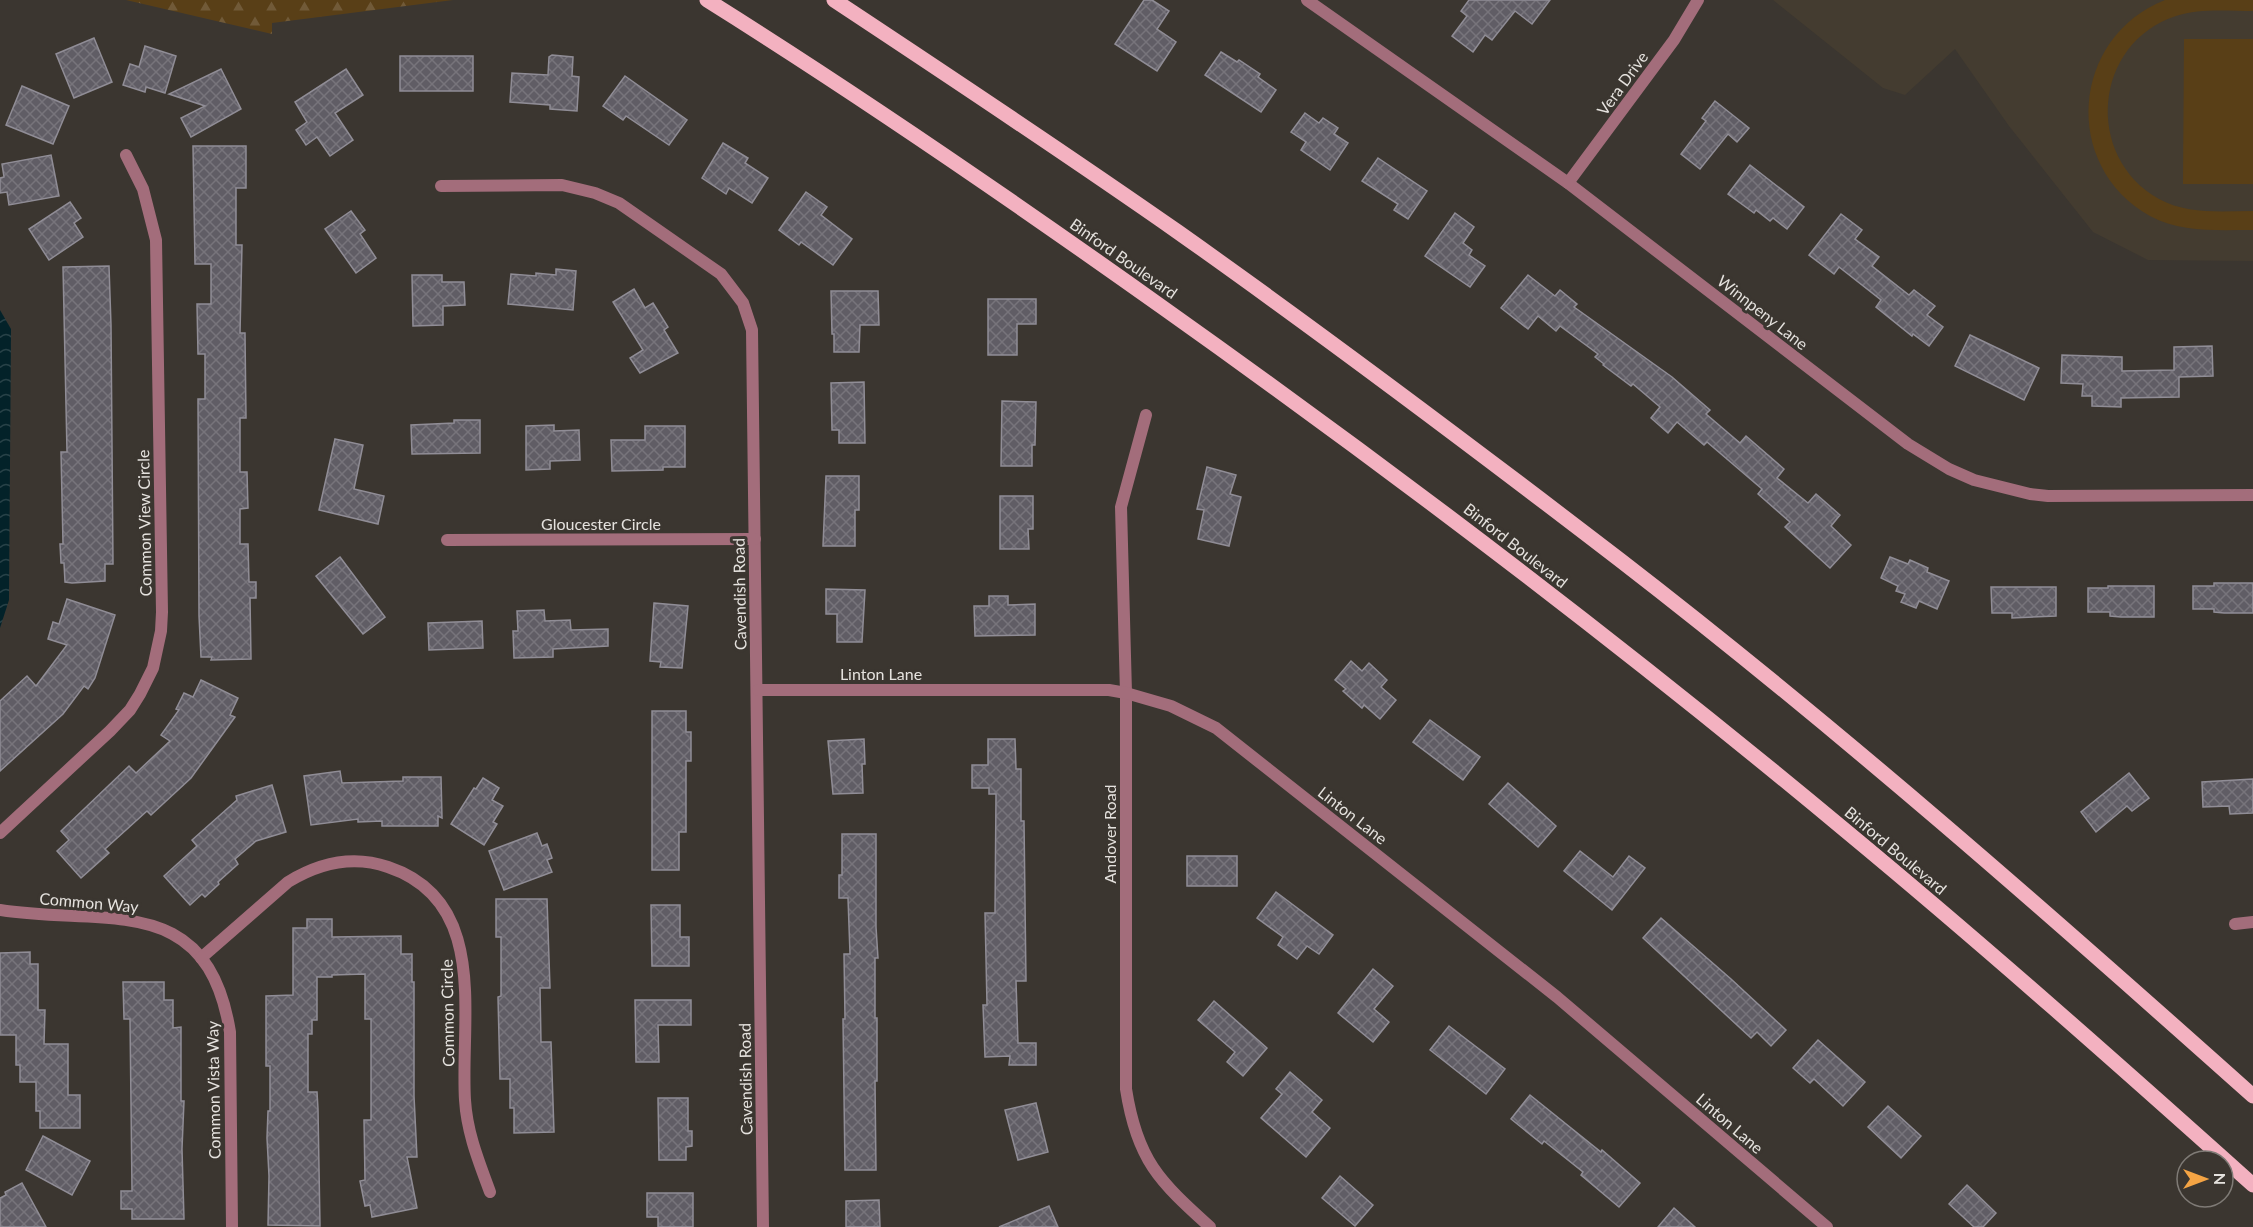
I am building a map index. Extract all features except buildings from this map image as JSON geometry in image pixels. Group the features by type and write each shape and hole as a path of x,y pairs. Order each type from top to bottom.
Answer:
{"main road":[{"name":"Binford Boulevard","path":"707,0 922,140 1058,233 1319,419 1521,571 1688,702 1884,863 2034,991 2253,1185"},
{"path":"834,0 1176,230 1384,381 1546,503 1701,625 1929,812 2253,1096"}],"street":[{"name":"Winnpeny Lane","path":"1307,0 1568,183 1908,444 1949,469 1992,486 2048,496 2253,495"},
{"name":"Vera Drive","path":"1568,183 1674,40 1698,0"},
{"name":"Common View Circle","path":"0,833 124,717 145,686 153,668 157,650 162,612 156,240 143,189 126,154"},
{"name":"Cavendish Road","path":"441,186 553,184 595,192 619,203 714,267 744,303 754,339 754,539 758,690 763,1227"},
{"name":"Andover Road","path":"1146,415 1121,507 1126,693 1127,1099 1136,1135 1158,1177 1210,1227"},
{"name":"Gloucester Circle","path":"447,540 754,539"},
{"name":"Linton Lane","path":"758,690 1088,689 1126,693 1171,706 1216,728 1557,996 1827,1227"},
{"name":"Common Circle","path":"201,958 288,882 321,866 348,861 375,864 403,873 425,888 450,918 462,952 465,1101 474,1147 490,1192"},
{"name":"Common Way","path":"0,910 135,920 171,934 201,958"},
{"path":"2235,924 2253,922"},
{"name":"Common Vista Way","path":"201,958 217,984 229,1020 232,1227"}],"shaded area":[{"path":"1773,0 2253,0 2253,261 2148,260 2093,232 2009,126 1955,49 1905,95 1883,88"}],"green space":[{"path":"126,0 453,0 272,23 272,34"},
{"path":"2165,0 2253,0 2253,11 2224,10 2185,13 2148,30 2128,50 2114,75 2108,102 2110,130 2118,156 2135,180 2159,199 2193,210 2253,211 2253,230 2187,228 2150,216 2121,194 2102,166 2091,135 2089,103 2095,71 2110,42 2134,18"},
{"path":"2184,39 2253,39 2253,184 2183,184"}],"water":[{"path":"0,310 11,329 9,600 0,628"}]}
